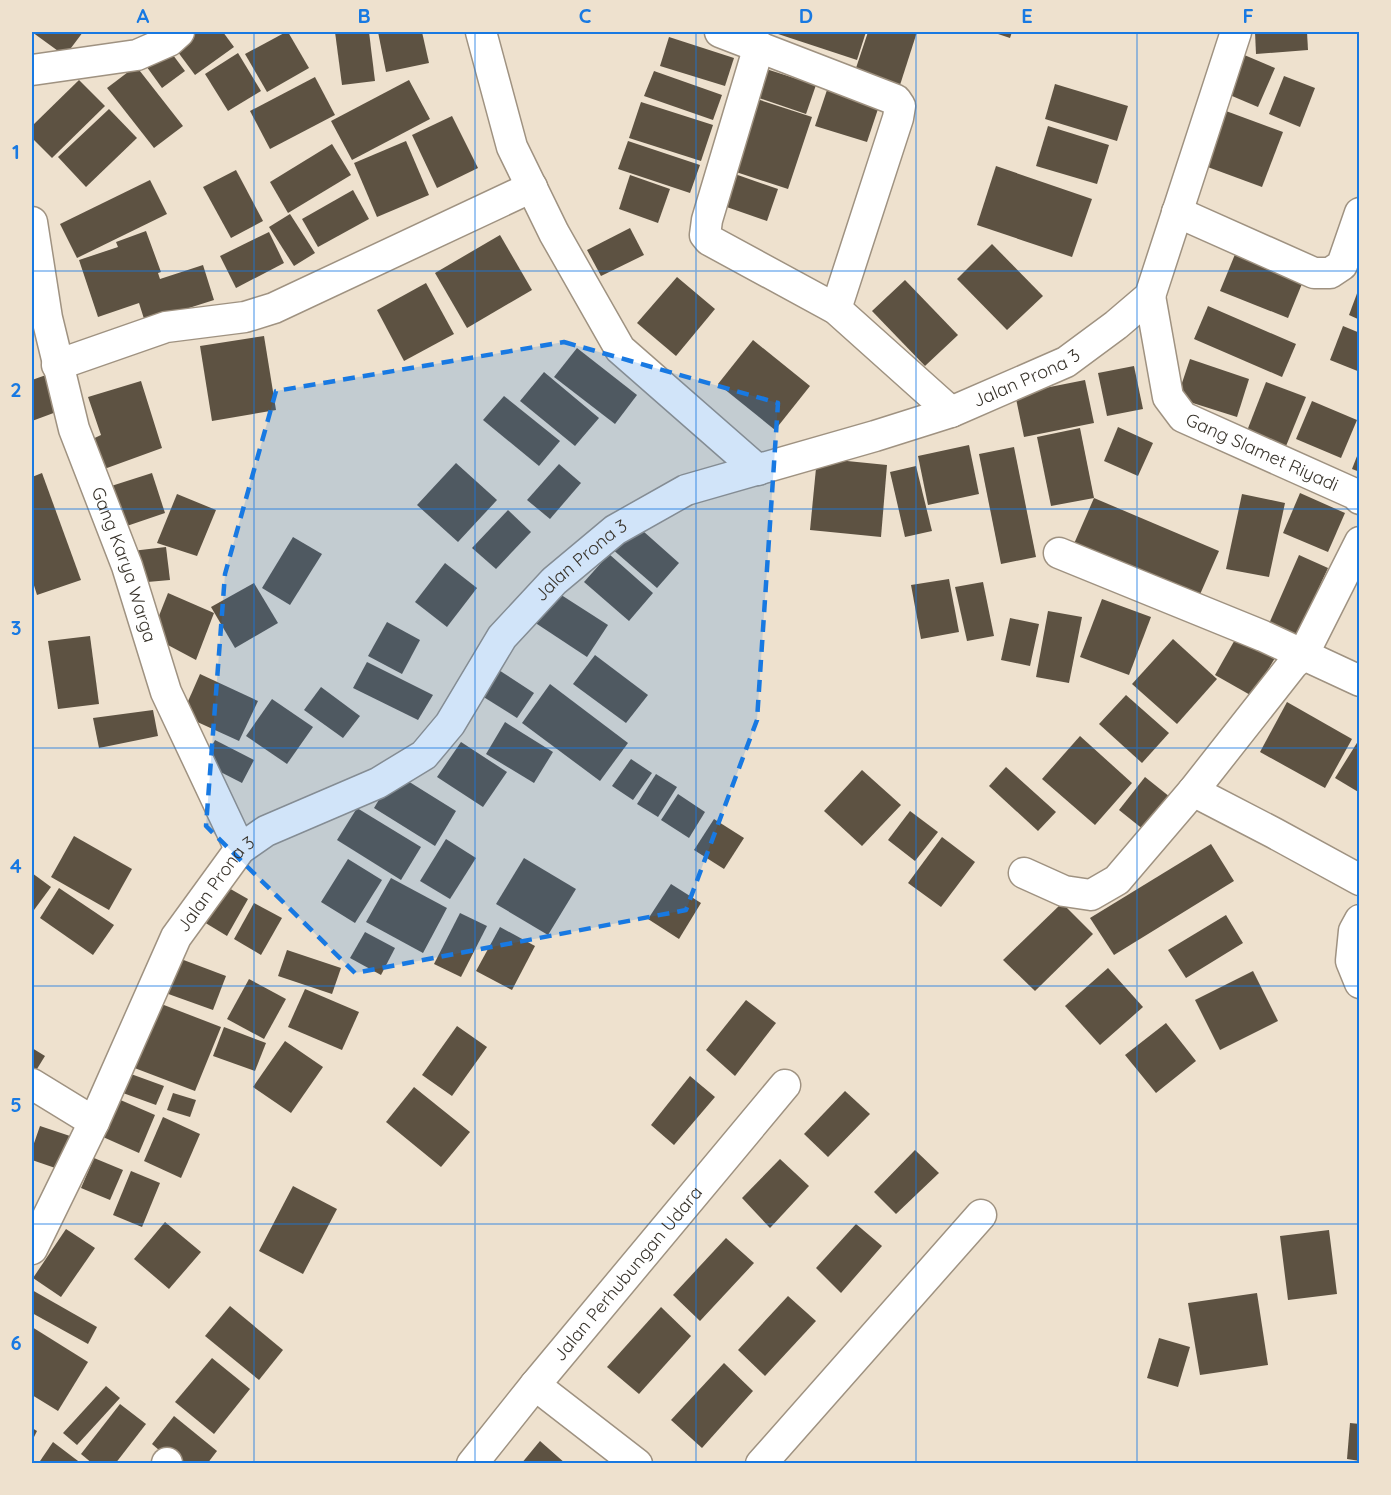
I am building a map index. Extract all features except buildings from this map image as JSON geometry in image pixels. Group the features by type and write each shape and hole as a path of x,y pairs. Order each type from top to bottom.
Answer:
{"street":[{"path":"32,70 137,55 169,41 179,32"},
{"path":"481,32 512,147 554,233 620,350 758,470"},
{"path":"720,32 896,100 900,106 836,309"},
{"path":"1150,296 1236,32"},
{"path":"759,46 707,220 705,235 710,240 836,309 951,412"},
{"path":"57,364 166,327 244,316 274,308 532,187"},
{"path":"1177,212 1314,273 1330,273 1342,265 1359,213"},
{"name":"Gang Karya Warga","path":"32,222 47,318 74,429 127,566 166,692 240,849"},
{"name":"Jalan Prona 3","path":"32,1249 94,1122 176,938 240,849 266,831 378,783 424,755 450,723 502,637 554,581 615,530 687,489 951,412 1066,362 1150,296"},
{"name":"Gang Slamet Riyadi","path":"1150,296 1168,397 1183,417 1355,494 1359,498"},
{"path":"1024,873 1064,891 1091,895 1117,880 1193,791 1293,664 1303,655 1359,542"},
{"path":"1059,553 1244,628 1359,681"},
{"path":"1193,791 1359,880"},
{"path":"1359,920 1354,931 1351,961 1359,983"},
{"path":"32,1084 94,1122"},
{"name":"Jalan Perhubungan Udara","path":"472,1464 785,1085"},
{"path":"761,1464 981,1215"},
{"path":"535,1385 637,1464"}],"highlighted area":[{"path":"564,342 778,403 757,720 686,910 355,973 206,826 225,574 276,391"}]}
